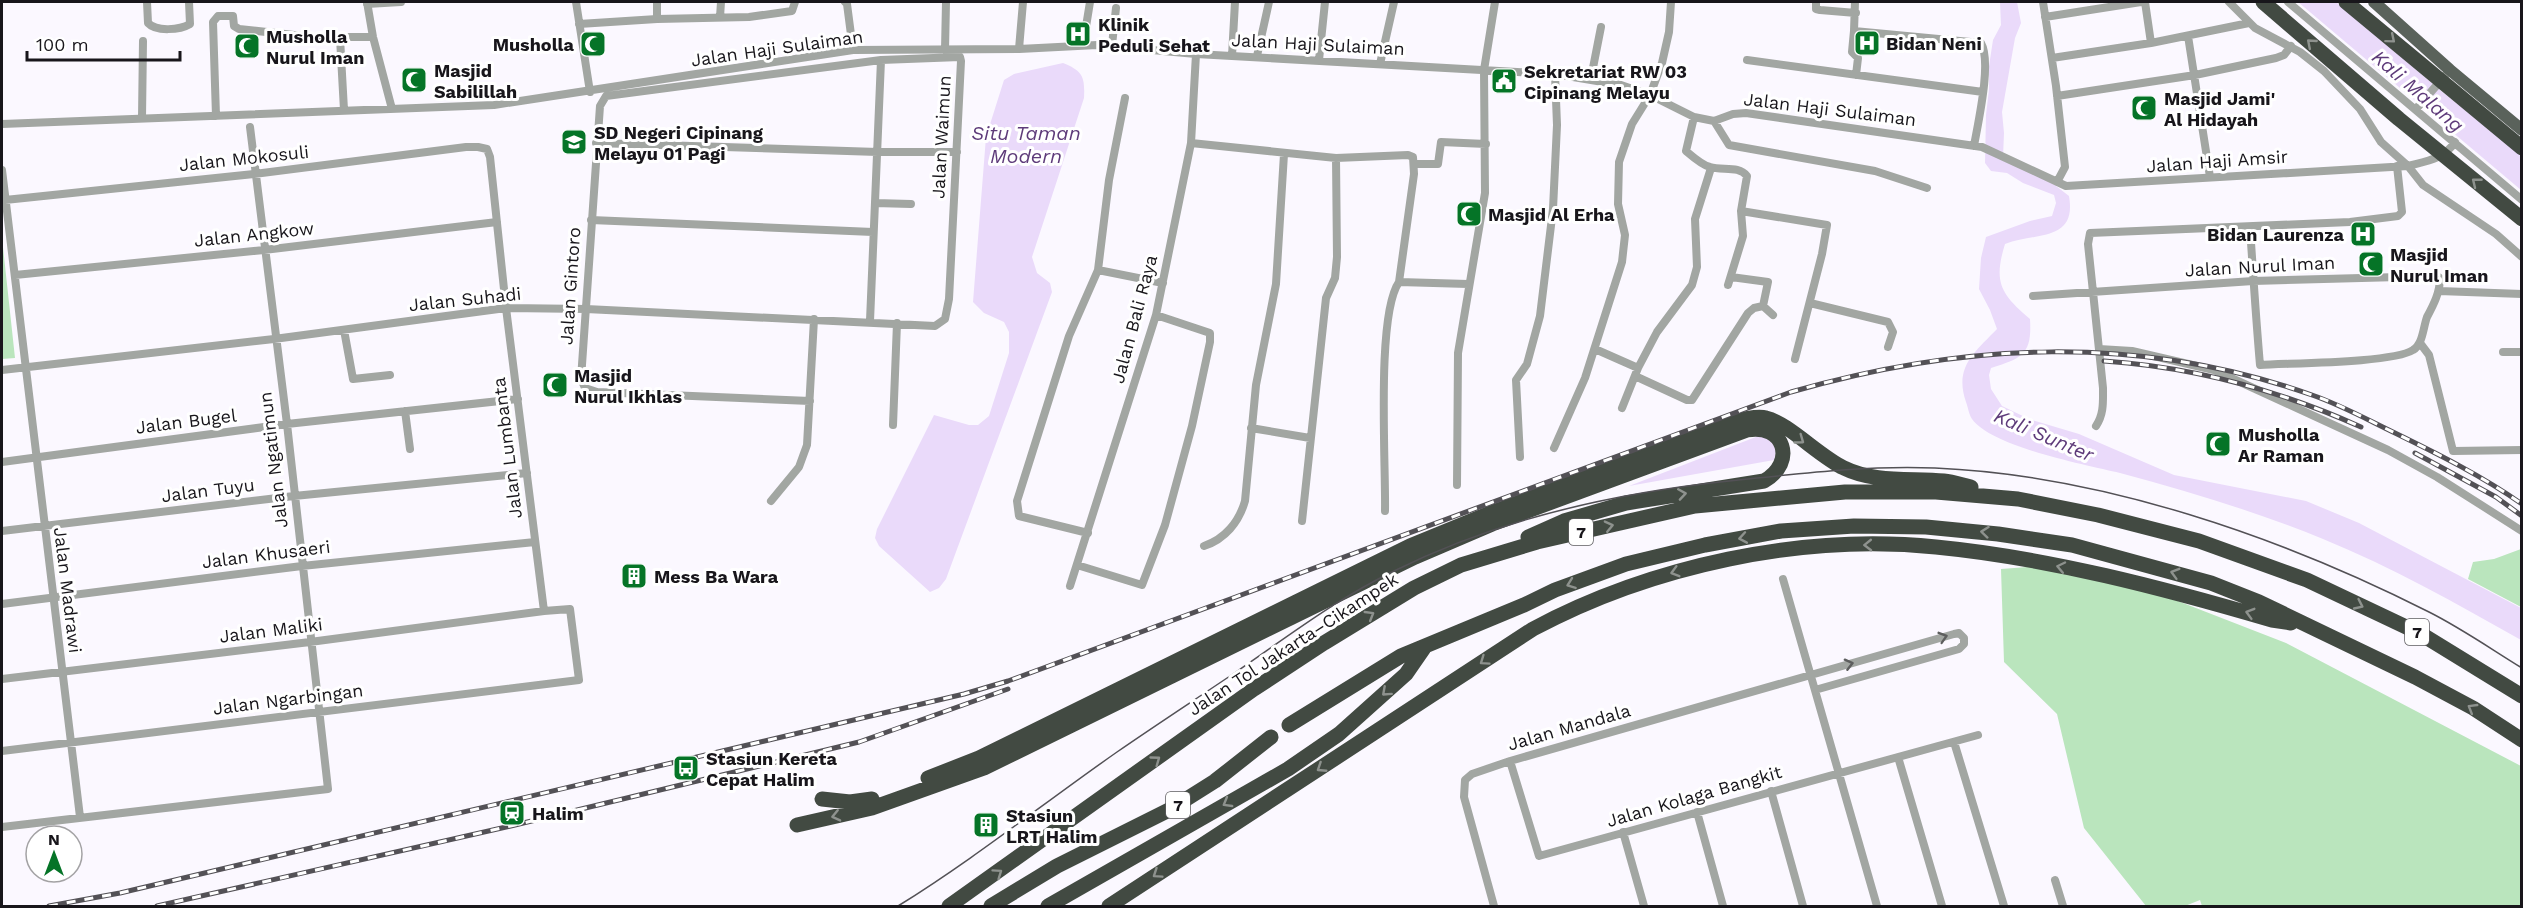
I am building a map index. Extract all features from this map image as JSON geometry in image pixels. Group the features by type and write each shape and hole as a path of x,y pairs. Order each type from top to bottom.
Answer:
{"highway":[{"path":"2263,2 2398,119 2522,219"},
{"path":"2346,2 2522,148"},
{"path":"822,799 850,802 870,800 947,772 1419,542 1498,510 1743,419 1756,417 1777,422 1844,469 1859,474 1946,482 2018,499"},
{"path":"797,825 872,808 984,768 1414,557 1502,520 1747,430 1759,428 1769,431 1778,439 1783,450 1783,464 1776,474 1764,481 1626,503 1593,512 1467,563"},
{"name":"Jalan Tol Jakarta–Cikampek","path":"950,906 1284,669 1414,588 1467,563 1537,542 1695,506 1845,492 1936,492 2018,499 2098,515 2199,541 2307,580 2421,634 2522,696"},
{"name":"7","path":"1289,725 1401,656 1555,590 1626,564 1705,545 1781,531 1854,526 1926,527 1998,534 2072,545 2211,583 2259,602 2454,697 2522,740"},
{"path":"1108,906 1533,629 1593,600 1706,564 1770,552 1836,546 1935,546 2034,562 2156,588 2272,620 2307,625"},
{"name":"7","path":"1048,906 1288,769 1340,734 1406,674 1424,648"},
{"name":"7","path":"991,906 1057,866 1169,810 1215,782 1271,737"}],"main road":[{"path":"2374,2 2447,74 2522,130"}],"street":[{"path":"147,2 148,23 156,28 184,27 190,24 189,2"},
{"path":"392,109 373,37 367,3 400,2"},
{"path":"576,2 590,92"},
{"path":"657,2 657,19"},
{"path":"720,17 721,2"},
{"path":"579,24 749,17 792,11 795,2"},
{"path":"845,2 848,4 853,50"},
{"path":"945,50 946,2"},
{"path":"1019,49 1023,2"},
{"path":"1083,45 1090,2"},
{"path":"1232,56 1235,2"},
{"path":"1257,56 1269,2"},
{"path":"1319,60 1324,2"},
{"path":"1380,64 1394,2"},
{"path":"1457,484 1458,353 1485,193 1484,70 1495,2"},
{"path":"1554,448 1575,402 1595,349 1625,244 1618,204 1619,162 1632,124 1650,95 1662,63 1670,32 1671,2"},
{"path":"1815,2 1816,9 1856,13"},
{"path":"1855,2 1852,52 1858,58 1856,75"},
{"path":"2043,2 2065,167 2057,182"},
{"path":"2045,17 2143,2 2151,43"},
{"path":"2229,2 2249,23 2291,46 2324,71 2360,110 2381,142 2408,166 2423,184 2496,234 2522,257"},
{"path":"2288,2 2417,107 2522,200"},
{"path":"1112,45 1116,8"},
{"path":"216,116 213,22 218,16 231,15 234,17 235,28 283,35 373,37"},
{"path":"2052,58 2151,43 2249,23"},
{"path":"1592,78 1601,27"},
{"path":"1854,31 1978,41 1983,45 1983,92 1978,146"},
{"path":"2188,36 2210,177"},
{"path":"340,38 345,110"},
{"path":"142,41 142,118"},
{"name":"Jalan Haji Sulaiman","path":"2,124 494,105 853,50 1019,49 1112,45 1196,54 1592,78 1650,95 1694,117 1714,122 1733,114 1746,113 1978,146"},
{"path":"2057,96 2195,75 2281,57 2291,46"},
{"path":"2324,71 2349,52"},
{"name":"Jalan Bali Raya","path":"1070,586 1156,315 1191,142 1196,54"},
{"name":"Jalan Waimun","path":"602,104 606,96 880,60 961,57 947,315 935,326"},
{"path":"870,321 880,60"},
{"path":"1747,60 1983,92"},
{"path":"1520,457 1516,380 1527,364 1540,316 1553,209 1557,125 1555,74"},
{"path":"2417,107 2447,74"},
{"path":"1088,533 1019,516 1017,501 1069,336 1098,270 1109,180 1125,98"},
{"name":"Jalan Gintoro","path":"602,104 599,111 596,143 581,380 585,388 810,400"},
{"path":"1694,117 1686,151 1711,168 1723,167 1747,174 1741,211 1743,236 1730,281 1768,282 1762,306"},
{"path":"1714,122 1730,145 1875,171 1927,188"},
{"name":"Jalan Ngatimun","path":"80,817 328,789 287,424 274,339 250,127"},
{"path":"1191,142 1336,158 1408,155 1413,157 1414,165 1399,282 1392,295 1388,315 1384,382 1385,511"},
{"path":"1414,165 1438,164 1441,142 1486,144"},
{"name":"Jalan Haji Amsir","path":"1978,146 2003,155 2066,186 2408,166 2448,152 2455,142"},
{"path":"596,143 878,152 957,152"},
{"name":"Jalan Mokosuli","path":"5,200 255,174 473,147 487,149"},
{"name":"Jalan Lumbanta","path":"487,149 490,157 506,308 544,611"},
{"path":"1204,546 1214,543 1233,526 1242,513 1245,501 1258,374 1276,284 1284,154"},
{"path":"1302,521 1326,298 1335,278 1336,158"},
{"path":"2096,426 2101,418 2103,406 2088,236 2090,233 2362,221 2398,216 2402,212 2402,205 2397,166"},
{"path":"1622,408 1636,372 1657,332 1692,285 1697,267 1695,219 1711,168"},
{"name":"Jalan Madrawi","path":"2,170 43,526 80,817"},
{"path":"875,203 911,204"},
{"path":"1741,211 1826,224 1822,254 1796,359"},
{"path":"591,220 873,232"},
{"name":"Jalan Angkow","path":"15,275 264,250 497,222"},
{"path":"2250,227 2260,365 2366,359 2404,354 2414,350 2421,343"},
{"path":"1098,270 1163,283"},
{"name":"Jalan Nurul Iman","path":"2033,296 2253,280 2437,276 2440,278 2439,291"},
{"path":"1399,282 1468,284"},
{"path":"2522,294 2439,291 2422,328 2421,343 2429,355 2452,451 2522,450"},
{"path":"1810,303 1888,322 1893,332 1888,347"},
{"path":"1595,349 1687,400 1692,399 1748,313 1762,306"},
{"path":"1762,306 1773,315"},
{"name":"Jalan Suhadi","path":"2,370 274,339 506,308 586,309 870,321 935,326"},
{"path":"1077,565 1142,585 1165,525 1192,426 1210,342 1208,332 1156,315"},
{"path":"771,501 799,467 804,456 809,427 814,319"},
{"path":"893,426 897,323"},
{"path":"344,330 353,379 390,375"},
{"path":"2099,349 2132,351 2214,370 2388,450 2522,531"},
{"path":"2503,352 2522,352"},
{"name":"Jalan Bugel","path":"2,462 287,424 518,399"},
{"path":"405,411 410,449"},
{"path":"1251,428 1310,438"},
{"name":"Jalan Tuyu","path":"2,531 294,496 527,473"},
{"name":"Jalan Khusaeri","path":"2,604 302,566 535,542"},
{"path":"1783,579 1877,906"},
{"name":"Jalan Ngarbingan","path":"2,751 579,680 570,609 544,611"},
{"name":"Jalan Maliki","path":"2,679 544,611"},
{"name":"Jalan Mandala","path":"1494,906 1464,797 1464,786 1468,776 1510,760 1954,633 1962,635 1964,639 1964,645 1959,649 1890,668"},
{"path":"1815,690 1890,668 1887,654"},
{"name":"Jalan Kolaga Bangkit","path":"1510,760 1539,856 1978,735"},
{"path":"1954,742 2004,906"},
{"path":"1898,757 1942,906"},
{"path":"1771,791 1803,906"},
{"path":"1696,812 1723,906"},
{"path":"2,827 80,817"},
{"path":"1623,832 1644,906"},
{"path":"2055,880 2063,906"}],"green space":[{"path":"2,238 15,358 2,359"},
{"path":"2521,549 2521,607 2468,579 2473,562 2494,559"},
{"path":"2080,563 2286,643 2521,766 2521,906 2202,906 2200,900 2185,906 2146,906 2084,828 2057,714 2004,662 2001,569"}],"water":[{"name":"Kali Sunter","path":"2000,2 2017,2 2021,23 2015,38 2002,112 2003,157 2047,179 2069,196 2070,211 2067,221 2052,233 2005,244 2000,269 2002,287 2012,302 2030,319 2030,330 2024,352 2011,361 1991,368 1989,375 1991,389 2002,406 2029,419 2079,434 2174,475 2306,501 2359,523 2521,608 2521,640 2399,574 2323,539 2197,495 2041,454 1999,438 1983,429 1972,419 1963,390 1964,370 1974,353 1997,329 1979,289 1981,258 1986,237 2030,221 2052,216 2056,203 2054,195 2023,183 2007,173 1991,171 1985,163 1989,66 1993,40 2001,25"},
{"name":"Kali Malang","path":"2298,2 2336,2 2521,155 2521,190"},
{"name":"Situ Taman Modern","path":"1063,63 1079,72 1084,85 1084,98 1032,257 1037,273 1050,283 1052,292 946,579 939,588 930,592 879,546 875,538 877,529 934,415 969,425 978,425 989,416 1009,353 1009,332 1004,322 984,313 973,302 986,137 1004,80 1014,74"},
{"path":"1761,435 1769,437 1777,448 1774,460 1629,486"}],"tram line":[{"path":"898,906 1313,618 1373,582 1434,553 1515,523 1600,501 1686,486 1832,471 1909,467 1998,473 2062,483 2189,514 2313,559 2429,612 2522,668"}],"railway":[{"path":"49,906 120,893 964,694 1008,681 1791,392 1856,375 1921,363 1987,355 2052,352 2117,354 2182,362 2247,375 2312,395 2344,408 2460,466 2522,504"},
{"path":"2104,361 2170,369 2235,382 2299,402 2361,427"},
{"path":"2415,453 2496,497 2522,516"},
{"path":"157,906 515,825 859,742 1008,689"}],"place":[{"name":"Klinik Peduli Sehat","path":"1078,34"},
{"name":"Bidan Neni","path":"1867,43"},
{"name":"Musholla","path":"593,44"},
{"name":"Musholla Nurul Iman","path":"247,46"},
{"name":"Masjid Sabilillah","path":"414,80"},
{"name":"Sekretariat RW 03 Cipinang Melayu","path":"1504,81"},
{"name":"Masjid Jami' Al Hidayah","path":"2144,108"},
{"name":"SD Negeri Cipinang Melayu 01 Pagi","path":"574,142"},
{"name":"Masjid Al Erha","path":"1469,214"},
{"name":"Bidan Laurenza","path":"2363,234"},
{"name":"Masjid Nurul Iman","path":"2371,264"},
{"name":"Masjid Nurul Ikhlas","path":"555,385"},
{"name":"Musholla Ar Raman","path":"2218,444"},
{"name":"Mess Ba Wara","path":"634,576"},
{"name":"Stasiun Kereta Cepat Halim","path":"686,768"},
{"name":"Halim","path":"512,813"},
{"name":"Stasiun LRT Halim","path":"986,825"}]}
